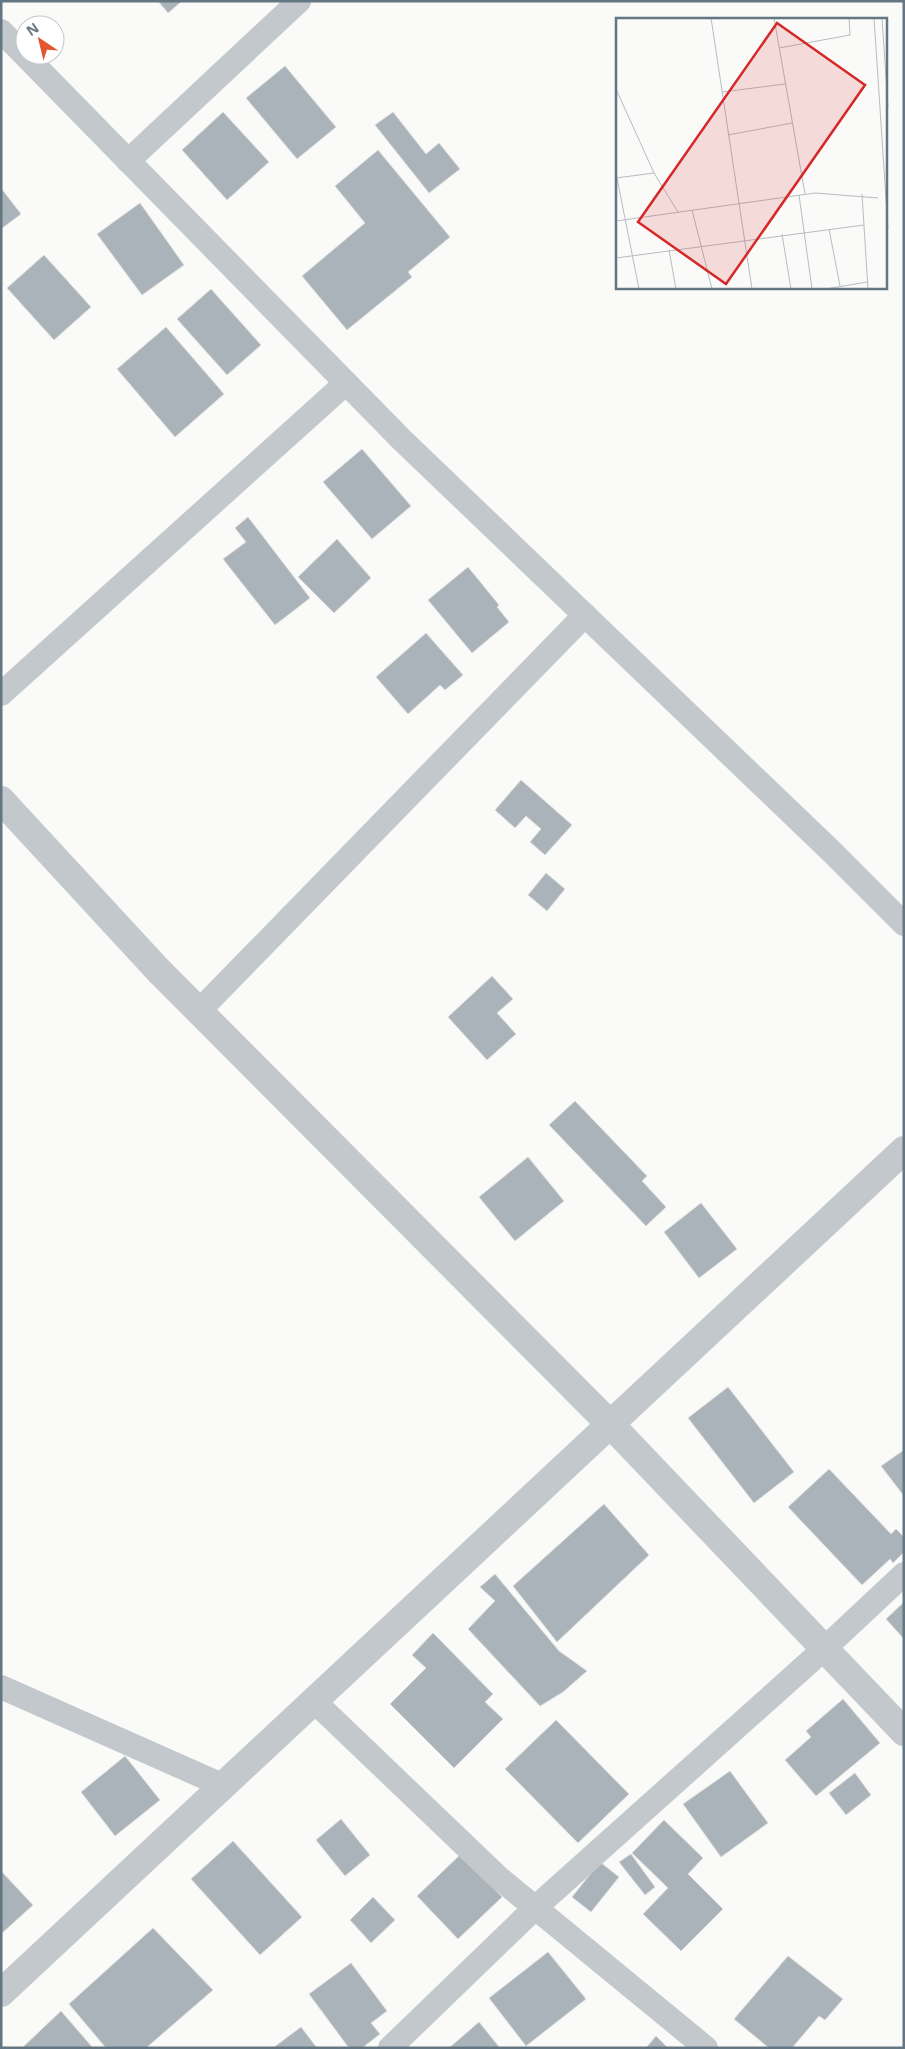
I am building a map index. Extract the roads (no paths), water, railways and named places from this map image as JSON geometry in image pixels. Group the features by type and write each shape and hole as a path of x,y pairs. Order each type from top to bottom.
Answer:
{"street":[{"path":"128,161 299,1"},
{"path":"1,31 346,384 832,852 904,924"},
{"path":"1,694 346,384"},
{"path":"199,1011 585,615"},
{"path":"1,800 199,1011 611,1426 904,1732"},
{"path":"1,1993 611,1426 904,1150"},
{"path":"390,2048 536,1907 824,1649 904,1574"},
{"path":"1,1687 224,1786"},
{"path":"315,1702 499,1878 706,2048"}]}
